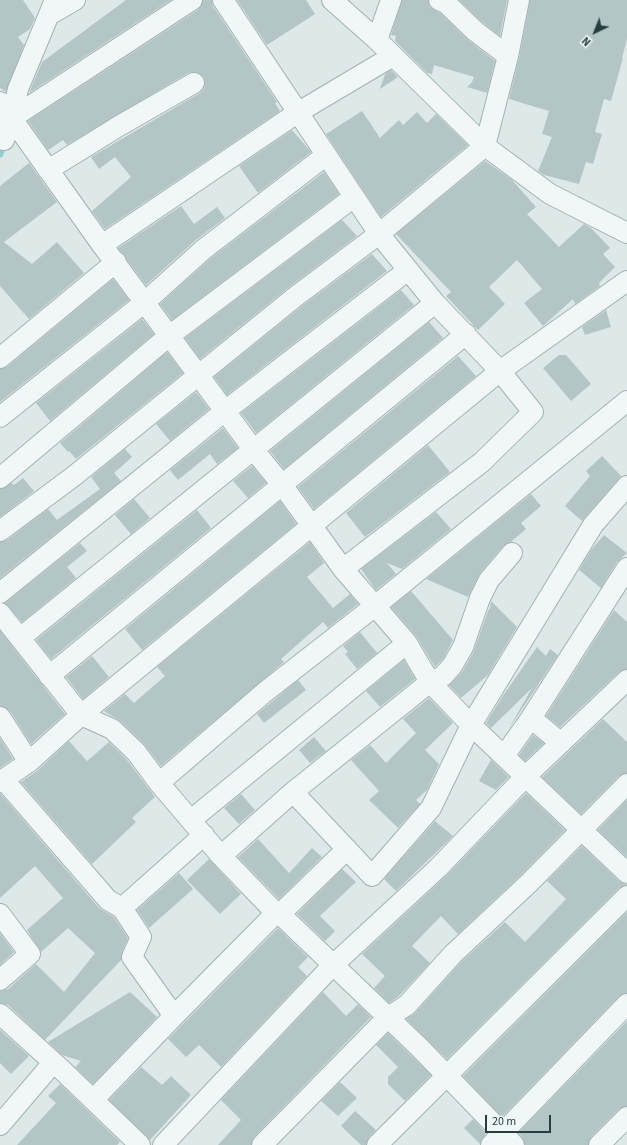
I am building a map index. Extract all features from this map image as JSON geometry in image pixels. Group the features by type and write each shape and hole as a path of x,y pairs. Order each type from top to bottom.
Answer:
{"street":[{"path":"5,129 18,90 52,7 75,0"},
{"path":"5,129 192,0"},
{"path":"223,0 325,156 379,234 435,303 500,371 533,412 482,462 344,569"},
{"path":"332,0 377,40 485,146 550,194 627,233"},
{"path":"377,40 391,0"},
{"path":"439,0 446,3 475,31 508,56"},
{"path":"0,531 74,476 295,297 379,234 485,146 508,56 519,0"},
{"path":"102,245 297,113 393,56"},
{"path":"48,170 119,126 194,83"},
{"path":"0,102 5,129 48,170 169,336 344,569 407,643 430,682 471,725 627,873"},
{"path":"0,417 144,302 204,249 325,156"},
{"path":"0,478 169,336 354,197"},
{"path":"0,358 116,262"},
{"path":"0,593 224,410 408,270"},
{"path":"174,1016 132,957 141,937 122,908 108,900 2,780 29,762 81,715 500,371 627,281"},
{"path":"20,638 435,303"},
{"path":"49,676 283,486 466,334"},
{"path":"159,783 265,692 375,606 627,402"},
{"path":"293,792 372,876 431,808 471,725 593,525 627,486"},
{"path":"221,856 293,792 430,682 443,676 452,666 463,647 480,598 489,580 512,553"},
{"path":"504,756 531,718 627,568"},
{"path":"0,613 81,715 112,729 136,752 159,783 221,856 278,914 446,1075 502,1141 627,1004"},
{"path":"122,908 197,827 407,643"},
{"path":"163,1145 332,966 438,868 526,776 627,680"},
{"path":"0,717 29,762"},
{"path":"531,718 561,743"},
{"path":"262,1145 387,1018 407,1005 453,954 627,784"},
{"path":"93,1100 174,1016 346,849"},
{"path":"377,1145 627,896"},
{"path":"0,914 30,954 0,980"},
{"path":"0,1015 93,1100 130,1142"},
{"path":"0,1125 57,1067"},
{"path":"598,1145 627,1117"}],"building":[{"path":"0,0 23,0 35,18 30,29 18,37 24,45 6,92 0,88"},
{"path":"126,0 171,0 29,93 42,62"},
{"path":"203,0 212,0 213,6 277,102 275,103 280,111 105,229 92,211 131,177 115,157 99,169 91,157 200,93 204,89 204,77 194,72 188,73 67,145 63,140 48,150 28,121 198,10"},
{"path":"237,0 306,0 315,14 267,45"},
{"path":"402,0 428,0 430,7 440,13 467,39 495,61 487,93 467,87 472,82 474,77 434,65 432,74 427,73 395,41 396,36 391,35"},
{"path":"459,0 507,0 500,36 482,22"},
{"path":"530,0 627,0 627,39 623,58 611,101 604,99 595,132 602,134 593,164 586,162 579,184 544,175 538,171 552,137 542,134 549,111 509,99 519,58"},
{"path":"391,70 398,77 380,89 385,74"},
{"path":"362,111 380,138 399,120 403,125 417,112 427,123 436,114 468,145 381,217 326,134"},
{"path":"292,130 311,152 258,193 239,166"},
{"path":"485,161 511,179 536,207 527,214 559,247 584,224 591,228 610,248 603,254 615,267 599,283 600,286 575,304 573,299 543,326 524,303 542,289 517,260 489,287 505,304 478,330 446,296 451,292 396,234"},
{"path":"29,163 57,202 4,242 32,264 57,242 84,273 29,319 0,286 0,186"},
{"path":"324,172 339,194 172,320 160,304 211,258"},
{"path":"181,206 194,224 217,207 225,218 196,240 146,285 118,248"},
{"path":"342,220 357,236 288,288 200,359 185,338"},
{"path":"372,254 387,271 227,395 214,377 302,306"},
{"path":"113,279 129,300 0,402 0,369 7,367"},
{"path":"401,290 414,305 256,433 241,413"},
{"path":"606,310 611,327 585,335 582,327"},
{"path":"142,319 154,334 50,421 36,403"},
{"path":"429,322 443,338 284,469 270,451"},
{"path":"167,352 183,373 76,459 69,451 68,452 60,443"},
{"path":"559,355 566,355 591,384 571,401 543,368"},
{"path":"458,356 476,376 314,509 298,487"},
{"path":"196,392 209,409 170,441 156,424"},
{"path":"223,428 238,448 217,464 210,454 178,480 170,470"},
{"path":"428,445 450,472 365,537 346,513"},
{"path":"125,449 132,457 114,473 121,481 0,578 0,542 7,540 48,509 57,520 100,489 91,477"},
{"path":"602,456 621,476 582,521 565,506 590,476 586,471"},
{"path":"252,466 266,483 248,498 233,481"},
{"path":"23,478 34,491 0,517 0,489 12,483 14,485"},
{"path":"531,494 541,506 521,523 526,529 511,542 503,546 480,573 468,597 426,579"},
{"path":"134,499 150,518 131,534 115,515"},
{"path":"280,501 296,524 142,650 125,629"},
{"path":"197,510 211,528 51,659 36,640"},
{"path":"436,512 451,529 402,569 387,563 396,574 376,590 361,569"},
{"path":"604,535 627,553 617,562 601,588 579,570 591,550"},
{"path":"310,542 324,563 307,577 333,608 350,594 358,604 328,628 323,622 281,659 284,662 161,766 144,744 120,721 104,711 125,694 134,703 165,676 157,667"},
{"path":"80,543 87,551 67,567 76,578 22,622 5,603"},
{"path":"411,591 453,640 443,659 435,667 416,636 391,607"},
{"path":"491,601 517,627 488,675 461,698 449,685 462,672 473,653 491,606"},
{"path":"614,610 627,622 627,669 619,672 560,727 546,716"},
{"path":"0,631 65,714 31,744 10,711 0,706"},
{"path":"360,632 377,653 357,669 345,654 348,652 343,646"},
{"path":"537,647 546,656 550,649 558,655 508,730 532,688 491,728 486,723 502,697"},
{"path":"92,656 109,677 83,699 66,677"},
{"path":"404,660 415,679 380,707 366,691"},
{"path":"298,680 306,690 264,723 257,714"},
{"path":"429,698 453,723 425,750 439,764 427,790 416,800 420,804 398,828 369,800 379,791 351,760 370,745 386,763 416,733 403,719"},
{"path":"603,719 627,742 627,773 619,776 581,814 542,777"},
{"path":"533,735 544,743 525,761 519,755"},
{"path":"314,737 326,751 310,763 299,750"},
{"path":"0,738 13,759 0,768"},
{"path":"69,741 87,761 109,742 127,760 155,797 132,818 136,822 92,864 21,782 37,771"},
{"path":"491,760 509,777 496,790 479,781"},
{"path":"0,793 99,908 114,917 128,938 122,952 121,960 45,1040 8,1005 0,1003 0,991 8,989 36,964 64,992 95,953 68,928 41,952 27,930 63,898 35,866 0,898"},
{"path":"526,793 565,830 520,876 458,934 441,916 412,946 430,963 399,996 389,1003 374,988 385,976 362,954 446,876"},
{"path":"241,794 255,810 239,824 224,808"},
{"path":"627,800 627,857 598,830"},
{"path":"435,821 453,836 396,891 384,879"},
{"path":"258,839 289,873 312,848 322,857 279,899 238,857"},
{"path":"582,846 619,881 627,885 619,888 447,1059 406,1019 415,1013 461,962 505,922 525,942 566,899 547,881"},
{"path":"209,859 241,894 220,914 187,880"},
{"path":"342,869 356,882 320,916 335,931 325,941 297,914"},
{"path":"179,873 193,889 149,928 137,910"},
{"path":"627,912 627,993 619,996 502,1117 463,1076"},
{"path":"278,928 308,957 298,967 307,976 221,1067 199,1045 186,1057 168,1039"},
{"path":"0,933 14,952 0,965"},
{"path":"130,992 157,1017 93,1084 75,1067 81,1061 62,1055 48,1042"},
{"path":"323,992 346,1016 358,1004 371,1017 254,1137 251,1145 218,1145 241,1120 221,1100"},
{"path":"627,1021 627,1106 619,1109 591,1137 588,1145 525,1145 522,1137 518,1133"},
{"path":"0,1030 29,1056 11,1074 0,1063"},
{"path":"388,1033 431,1075 405,1101 388,1084 388,1077 398,1067 376,1045"},
{"path":"141,1067 162,1085 171,1076 191,1095 150,1140 109,1100"},
{"path":"340,1082 357,1098 338,1116 321,1101"},
{"path":"60,1084 120,1142 117,1145 17,1145 56,1103 48,1096"},
{"path":"355,1111 376,1130 369,1137 366,1145 361,1145 341,1126"},
{"path":"473,1119 486,1133 480,1144 464,1128"}],"waterway":[{"path":"0,154 4,140"}]}
